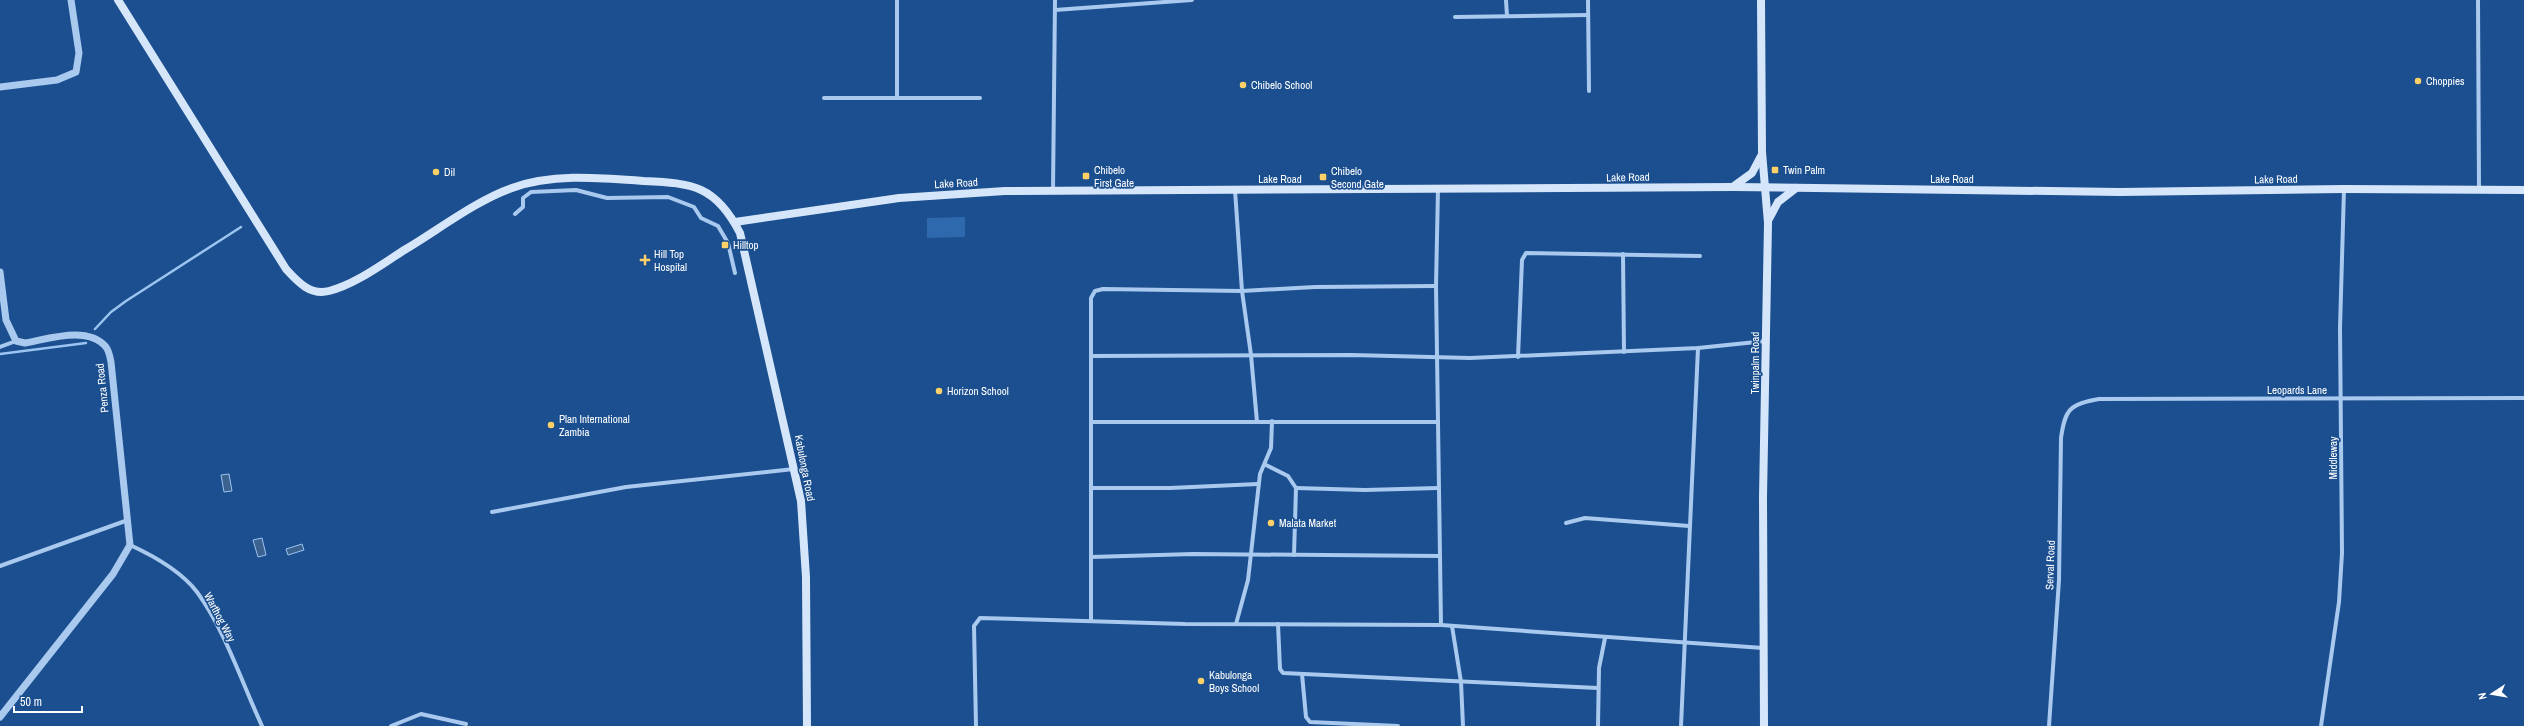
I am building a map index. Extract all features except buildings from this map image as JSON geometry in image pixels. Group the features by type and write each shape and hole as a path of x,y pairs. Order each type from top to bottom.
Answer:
{"main road":[{"path":"118,0 286,269 300,284 313,291 328,291 357,278 494,195 533,183 566,179 616,179 691,185 710,194 735,222"},
{"name":"Twinpalm Road","path":"1761,0 1762,152 1768,223 1764,726"},
{"path":"1733,187 1752,173 1762,152"},
{"name":"Lake Road","path":"735,222 900,198 953,193 1053,191 1733,187 2105,192 2344,189 2524,190"},
{"path":"1768,223 1778,202 1797,187"},
{"name":"Kabulonga Road","path":"735,222 745,250 801,501 806,577 807,726"}],"street":[{"path":"0,87 57,80 76,72 79,53 71,0"},
{"path":"897,0 897,97"},
{"path":"1053,191 1055,0"},
{"path":"1055,10 1192,0"},
{"path":"1506,0 1506,16"},
{"path":"1588,0 1589,91"},
{"path":"2478,0 2479,190"},
{"path":"1455,17 1588,15"},
{"path":"824,98 980,98"},
{"path":"1438,189 1436,286 1441,625"},
{"name":"Middleway","path":"2321,726 2339,595 2342,553 2342,399 2340,328 2344,189"},
{"path":"516,214 523,207 523,198 531,192 576,190 607,198 668,197 694,207 701,218 718,226 728,242 735,273"},
{"path":"1235,190 1242,291 1251,355 1257,422"},
{"path":"1518,357 1523,255 1530,253 1700,256"},
{"path":"1623,254 1624,352"},
{"path":"0,272 6,320 16,341 0,347"},
{"path":"1091,621 1091,298 1098,289 1242,291 1314,286 1436,286"},
{"name":"Penza Road","path":"16,341 25,343 88,336 98,340 107,348 111,362 130,545"},
{"path":"1091,356 1251,355 1437,356 1455,358 1518,357 1698,348 1766,341"},
{"path":"1681,726 1698,348"},
{"name":"Leopards Lane","path":"2072,407 2082,402 2099,399 2524,398"},
{"name":"Serval Road","path":"2049,726 2059,580 2061,438 2064,417 2072,407"},
{"path":"1236,624 1248,580 1252,554 1258,484 1272,448 1272,421"},
{"path":"1091,422 1438,422"},
{"path":"1266,465 1288,476 1296,488 1294,555"},
{"path":"492,512 626,487 795,469"},
{"path":"1091,488 1170,488 1258,484"},
{"path":"1296,488 1365,490 1438,488"},
{"path":"1566,523 1585,518 1690,526"},
{"path":"0,566 128,520"},
{"path":"0,717 113,574 130,545"},
{"name":"Warthog Way","path":"130,545 169,567 196,591 214,619 262,726"},
{"path":"1091,556 1252,554 1440,556"},
{"path":"976,726 976,621 986,618 1236,624 1441,625 1605,638 1764,648"},
{"path":"1278,624 1282,672 1598,688"},
{"path":"1452,626 1461,682 1463,726"},
{"path":"1598,726 1598,688 1605,638"},
{"path":"1302,674 1306,717 1310,722 1398,726"},
{"path":"392,726 422,714 466,724"}],"shaded area":[{"path":"965,217 965,237 927,238 927,218"},
{"path":"229,474 232,491 224,492 221,475"},
{"path":"262,538 266,555 258,557 253,540"},
{"path":"302,544 304,550 288,555 286,549"}],"waterway":[{"path":"95,329 111,312 126,301 241,227"},
{"path":"0,354 86,343"}],"place":[{"name":"Choppies","path":"2418,81"},
{"name":"Chibelo School","path":"1243,85"},
{"name":"Twin Palm","path":"1775,170"},
{"name":"Dil","path":"436,172"},
{"name":"Chibelo First Gate","path":"1086,176"},
{"name":"Chibelo Second Gate","path":"1323,177"},
{"name":"Hilltop","path":"725,245"},
{"name":"Hill Top Hospital","path":"645,260"},
{"name":"Horizon School","path":"939,391"},
{"name":"Plan International Zambia","path":"551,425"},
{"name":"Malata Market","path":"1271,523"},
{"name":"Kabulonga Boys School","path":"1201,681"}]}
